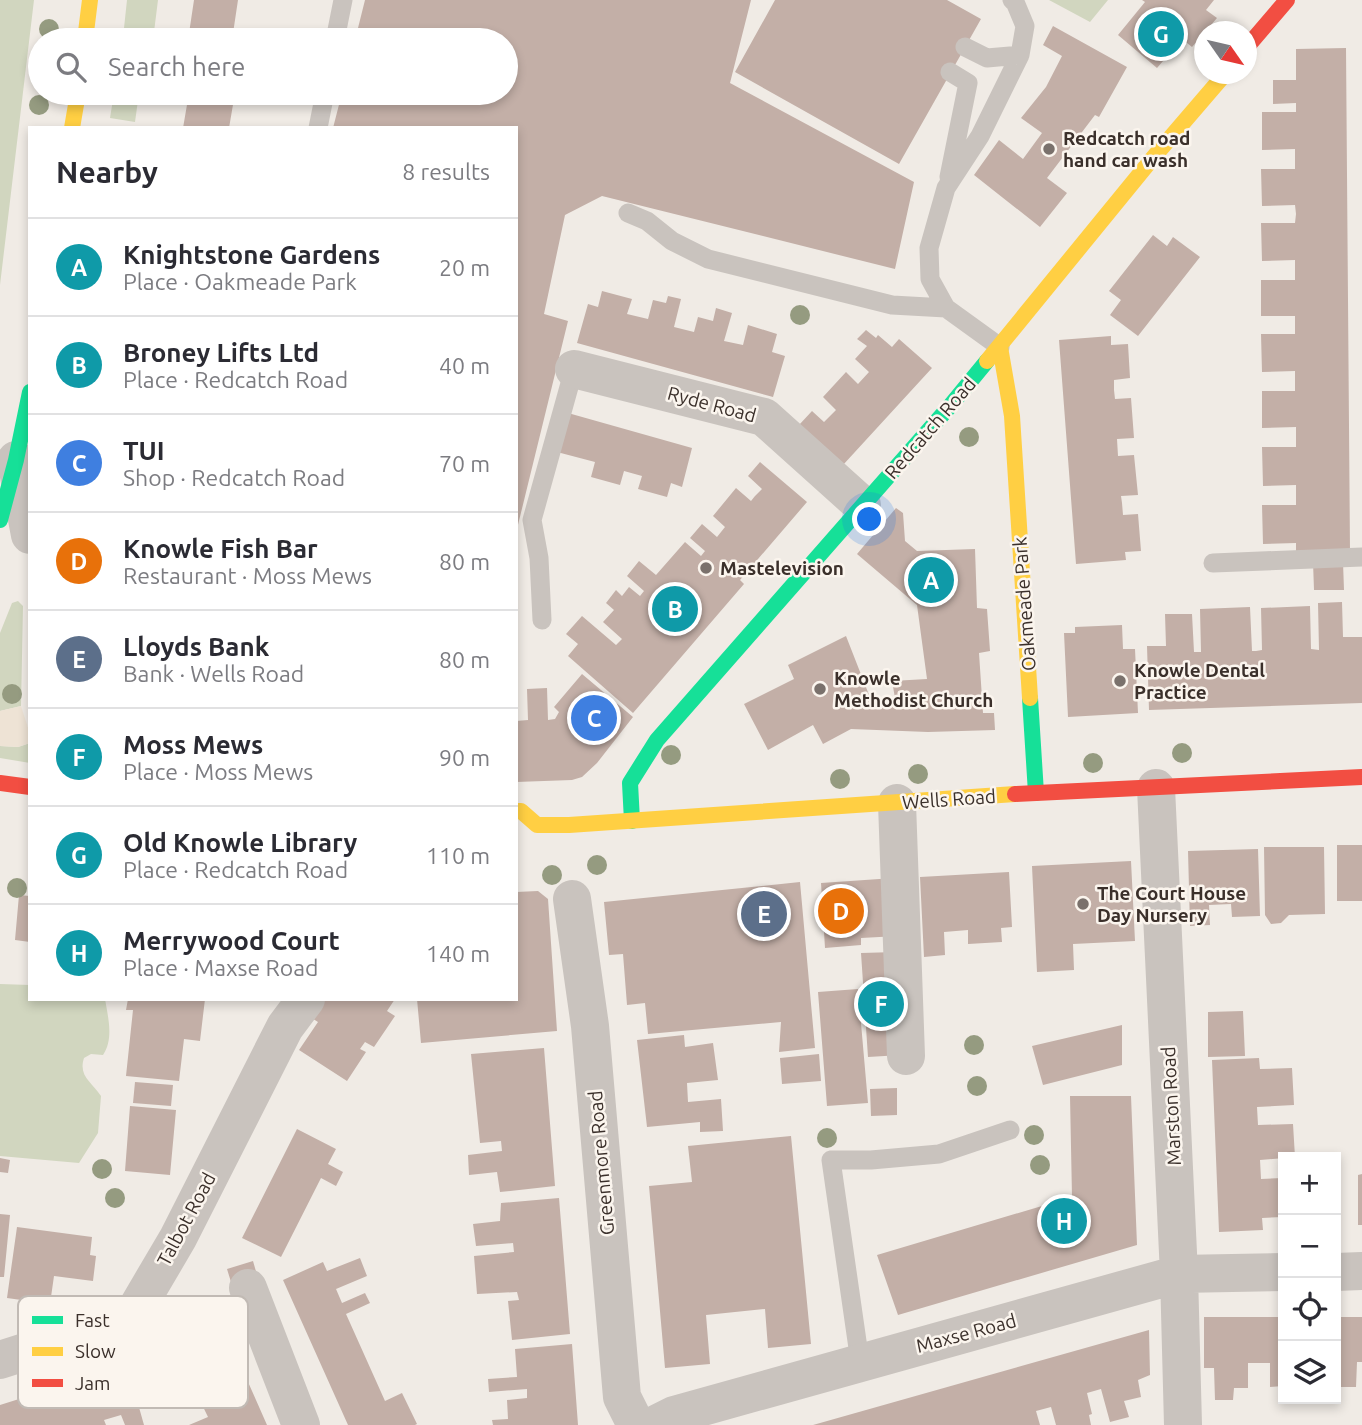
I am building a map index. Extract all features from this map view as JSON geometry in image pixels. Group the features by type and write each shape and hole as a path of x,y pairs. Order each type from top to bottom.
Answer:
{"main road":[{"path":"86,28 90,0"},
{"path":"1257,36 1287,0"},
{"name":"Redcatch Road","path":"632,821 630,783 657,740 950,407 1216,84"},
{"path":"72,126 76,105"},
{"name":"Oakmeade Park","path":"1000,347 1012,416 1036,793"},
{"path":"950,407 986,400 1012,416"},
{"path":"0,519 27,417"},
{"name":"Wells Road","path":"518,811 521,811 532,830 1036,793 1362,777"},
{"path":"0,783 28,787"}],"street":[{"name":"Ryde Road","path":"574,369 764,417 862,505"},
{"path":"16,460 28,524"},
{"name":"Marston Road","path":"1156,788 1180,1274 1182,1425"},
{"path":"897,803 906,1056"},
{"name":"Greenmore Road","path":"572,899 590,1026 622,1397 636,1425"},
{"name":"Talbot Road","path":"144,1296 178,1238 296,1013"},
{"path":"1341,1272 1362,1271"},
{"name":"Maxse Road","path":"653,1425 674,1415 1180,1274 1278,1272"},
{"path":"248,1288 301,1425"},
{"name":"Talbot Road","path":"0,1360 18,1354"}],"lane":[{"path":"337,28 343,0"},
{"path":"946,188 980,135 1020,55 1025,26 1012,0"},
{"path":"965,47 987,58 1020,55"},
{"path":"950,72 968,83 946,188 929,248 930,279 946,308 1000,347"},
{"path":"318,126 323,105"},
{"path":"628,213 647,221 672,241 708,259 892,305 946,308"},
{"path":"542,620 539,558 532,520 574,369"},
{"path":"907,457 922,471"},
{"path":"1213,563 1362,557"},
{"path":"860,1362 831,1160 871,1160 939,1154 1010,1130"}],"green space":[{"path":"0,0 34,0 31,28 28,28 28,50 0,285"},
{"path":"127,0 158,0 154,28 124,28"},
{"path":"1049,0 1108,0 1090,22"},
{"path":"112,105 137,105 135,122 110,118"},
{"path":"18,601 23,606 21,706 0,711 0,633 12,603"},
{"path":"28,744 28,763 0,758 0,746 18,747"},
{"path":"0,984 28,985 28,1001 105,1001 109,1028 106,1049 103,1055 91,1054 84,1058 83,1064 84,1074 101,1096 98,1133 79,1163 0,1156"}],"shaded area":[{"path":"21,706 28,728 28,744 18,747 0,746 0,711"}],"building":[{"path":"194,0 238,0 234,28 190,28"},
{"path":"365,0 751,0 730,83 914,182 895,269 602,196 565,215 544,314 568,321 518,525 518,126 334,126 339,105 518,105 518,28 358,28"},
{"path":"775,0 947,0 981,19 899,164 735,72"},
{"path":"1142,0 1214,0 1206,10 1217,18 1214,21 1194,21 1194,45 1192,47 1182,39 1157,68 1118,35 1145,2"},
{"name":"Redcatch road hand car wash","path":"1053,26 1127,67 1099,117 1095,115 1047,178 1067,193 1040,227 974,175 999,140 1023,159 1042,133 1021,118 1046,87 1062,56 1043,45"},
{"path":"1346,48 1350,552 1296,552 1296,543 1263,544 1262,505 1296,505 1296,485 1263,486 1262,447 1296,447 1296,427 1262,428 1262,391 1295,391 1295,371 1262,372 1261,334 1295,334 1295,316 1261,316 1261,280 1295,280 1295,260 1262,261 1261,223 1295,223 1296,214 1295,205 1262,206 1261,169 1295,169 1295,149 1262,150 1262,112 1296,112 1296,103 1273,104 1273,80 1296,80 1296,49"},
{"path":"187,105 233,105 229,126 183,126"},
{"path":"1153,235 1167,246 1173,237 1200,257 1138,336 1110,315 1121,300 1109,291"},
{"path":"602,291 632,299 627,314 648,319 653,300 666,303 668,296 681,299 674,327 694,332 698,317 713,321 716,308 732,313 724,341 743,345 748,325 777,334 772,352 785,356 773,397 577,343 588,304 598,307"},
{"path":"866,330 876,338 878,335 892,347 899,339 932,368 843,465 799,425 812,411 824,422 836,410 823,397 846,372 858,384 869,372 855,359 867,346 857,339"},
{"path":"1111,336 1111,345 1128,344 1130,378 1114,380 1114,390 1115,399 1131,398 1134,438 1117,439 1118,456 1134,455 1138,495 1121,496 1123,515 1138,514 1141,551 1125,552 1126,560 1076,564 1059,340"},
{"path":"568,413 692,448 682,487 671,483 667,497 638,489 642,476 624,471 620,485 591,477 595,462 557,452"},
{"path":"760,462 807,502 740,580 744,584 633,713 568,656 578,644 566,634 582,616 616,645 622,639 603,622 614,610 606,603 616,590 622,596 629,587 640,596 644,591 627,576 639,561 656,575 685,542 701,556 705,551 690,538 702,524 717,537 725,527 713,516 736,488 751,501 762,489 748,476"},
{"path":"896,508 903,513 905,541 917,551 975,549 977,608 987,609 990,651 979,653 983,713 994,713 995,730 928,732 851,729 823,744 813,725 768,750 744,704 794,679 788,665 846,636 871,700 895,698 892,681 927,679 917,605 857,554"},
{"path":"1313,562 1343,562 1344,590 1314,590"},
{"path":"1342,602 1343,637 1362,637 1362,703 1149,710 1147,646 1166,646 1165,614 1192,614 1194,652 1201,652 1200,609 1250,607 1252,651 1256,651 1262,650 1261,608 1310,606 1311,649 1319,650 1318,603"},
{"path":"1122,625 1123,649 1135,649 1138,713 1068,717 1064,633 1075,633 1075,627"},
{"path":"582,674 633,717 597,763 582,777 572,780 518,782 518,721 528,720 527,689 547,688 548,720 555,719 559,712 554,707"},
{"path":"1337,845 1362,845 1362,901 1337,901"},
{"path":"1264,847 1324,847 1325,914 1289,915 1281,923 1271,924 1265,915"},
{"path":"1258,849 1260,916 1232,917 1231,904 1209,905 1210,925 1190,926 1188,851"},
{"name":"The Court House Day Nursery","path":"1131,861 1135,941 1073,944 1074,970 1037,972 1032,866"},
{"path":"1009,872 1012,927 1001,928 1002,942 968,944 968,930 944,932 945,955 924,957 920,877"},
{"path":"894,878 898,936 861,938 861,945 825,948 821,883"},
{"path":"800,882 815,1048 779,1052 781,1022 648,1034 645,1003 627,1005 623,954 609,955 604,902"},
{"path":"538,891 548,899 557,1031 421,1043 417,1001 518,1001 518,892"},
{"path":"19,895 28,896 28,942 15,940"},
{"path":"896,952 901,1055 868,1057 861,953"},
{"path":"858,989 868,1103 827,1106 818,992"},
{"path":"128,1001 205,1001 200,1041 184,1039 179,1081 126,1076 133,1010 126,1010"},
{"path":"320,1001 394,1001 387,1011 395,1016 374,1047 365,1042 360,1049 366,1052 347,1081 299,1050 318,1022 310,1017"},
{"path":"1243,1011 1245,1056 1208,1057 1208,1012"},
{"path":"1122,1025 1122,1065 1043,1085 1032,1046"},
{"path":"684,1035 685,1047 713,1043 718,1080 687,1083 688,1102 721,1099 723,1131 700,1132 700,1122 647,1127 637,1040"},
{"path":"544,1048 555,1186 500,1192 497,1172 469,1175 468,1155 502,1151 501,1141 480,1143 471,1054"},
{"path":"819,1054 821,1081 782,1084 780,1058"},
{"path":"1259,1058 1260,1069 1292,1068 1294,1105 1257,1107 1258,1125 1293,1124 1295,1152 1278,1152 1278,1158 1260,1160 1261,1179 1278,1178 1278,1217 1262,1218 1263,1230 1219,1232 1212,1060"},
{"path":"135,1082 173,1085 171,1106 133,1103"},
{"path":"897,1088 897,1115 871,1116 870,1089"},
{"path":"1070,1096 1131,1096 1137,1245 898,1315 877,1255 1072,1197"},
{"path":"130,1106 176,1110 170,1175 125,1171"},
{"path":"297,1129 336,1149 328,1164 343,1172 336,1186 321,1178 281,1257 242,1238"},
{"path":"791,1136 811,1344 768,1348 765,1309 706,1315 710,1364 665,1368 649,1186 692,1182 688,1146"},
{"path":"0,1158 10,1160 8,1173 0,1172"},
{"path":"1362,1174 1362,1225 1358,1225 1358,1175"},
{"path":"559,1198 570,1334 512,1340 508,1301 519,1300 517,1292 477,1294 474,1256 514,1252 513,1243 476,1246 473,1224 500,1221 501,1203"},
{"path":"0,1214 10,1215 4,1277 0,1277"},
{"path":"17,1227 92,1237 90,1255 96,1256 93,1281 54,1276 51,1296 7,1298"},
{"path":"360,1258 367,1276 336,1289 342,1303 365,1293 370,1303 346,1314 385,1401 402,1393 417,1424 415,1425 348,1425 283,1280 323,1262 327,1271"},
{"path":"253,1261 257,1275 231,1282 227,1269"},
{"path":"1204,1317 1278,1317 1278,1386 1270,1387 1270,1363 1248,1363 1248,1388 1234,1388 1233,1400 1215,1400 1214,1368 1204,1368"},
{"path":"1341,1317 1362,1317 1362,1362 1357,1362 1356,1387 1341,1387"},
{"path":"1149,1330 1150,1375 1138,1380 1141,1397 1124,1401 1129,1417 1110,1422 1101,1389 1087,1393 1092,1414 1089,1415 1091,1425 1056,1425 1051,1407 1036,1411 1040,1425 813,1425"},
{"path":"572,1344 578,1425 493,1425 492,1420 508,1419 507,1400 527,1398 527,1389 489,1392 488,1379 517,1377 515,1349"},
{"path":"248,1382 267,1425 189,1425 208,1417 204,1408 248,1408"},
{"path":"18,1399 18,1408 139,1408 144,1425 125,1425 121,1415 104,1420 106,1425 0,1425 0,1405"}],"traffic: fast":[{"path":"632,821 630,783 657,740 987,361"},
{"path":"0,520 28,402"},
{"path":"1030,698 1036,793"}],"traffic: slow":[{"path":"86,28 90,0"},
{"path":"987,361 1216,84"},
{"path":"72,126 76,105"},
{"path":"1000,347 1012,416 1030,698"},
{"path":"518,811 537,825 569,825 1015,794"}],"traffic: jam":[{"path":"1257,35 1287,0"},
{"path":"1015,794 1362,777"},
{"path":"0,783 28,787"}],"place":[{"name":"Old Knowle Library","path":"1161,34"},
{"name":"Redcatch road hand car wash","path":"1049,149"},
{"name":"Mastelevision","path":"706,568"},
{"name":"Knightstone Gardens","path":"931,580"},
{"name":"Broney Lifts Ltd","path":"675,609"},
{"name":"Knowle Dental Practice","path":"1120,681"},
{"name":"Knowle Methodist Church","path":"820,689"},
{"name":"TUI","path":"594,718"},
{"name":"The Court House Day Nursery","path":"1083,904"},
{"name":"Knowle Fish Bar","path":"841,911"},
{"name":"Lloyds Bank","path":"764,914"},
{"name":"Moss Mews","path":"881,1004"},
{"name":"Merrywood Court","path":"1064,1221"}]}
